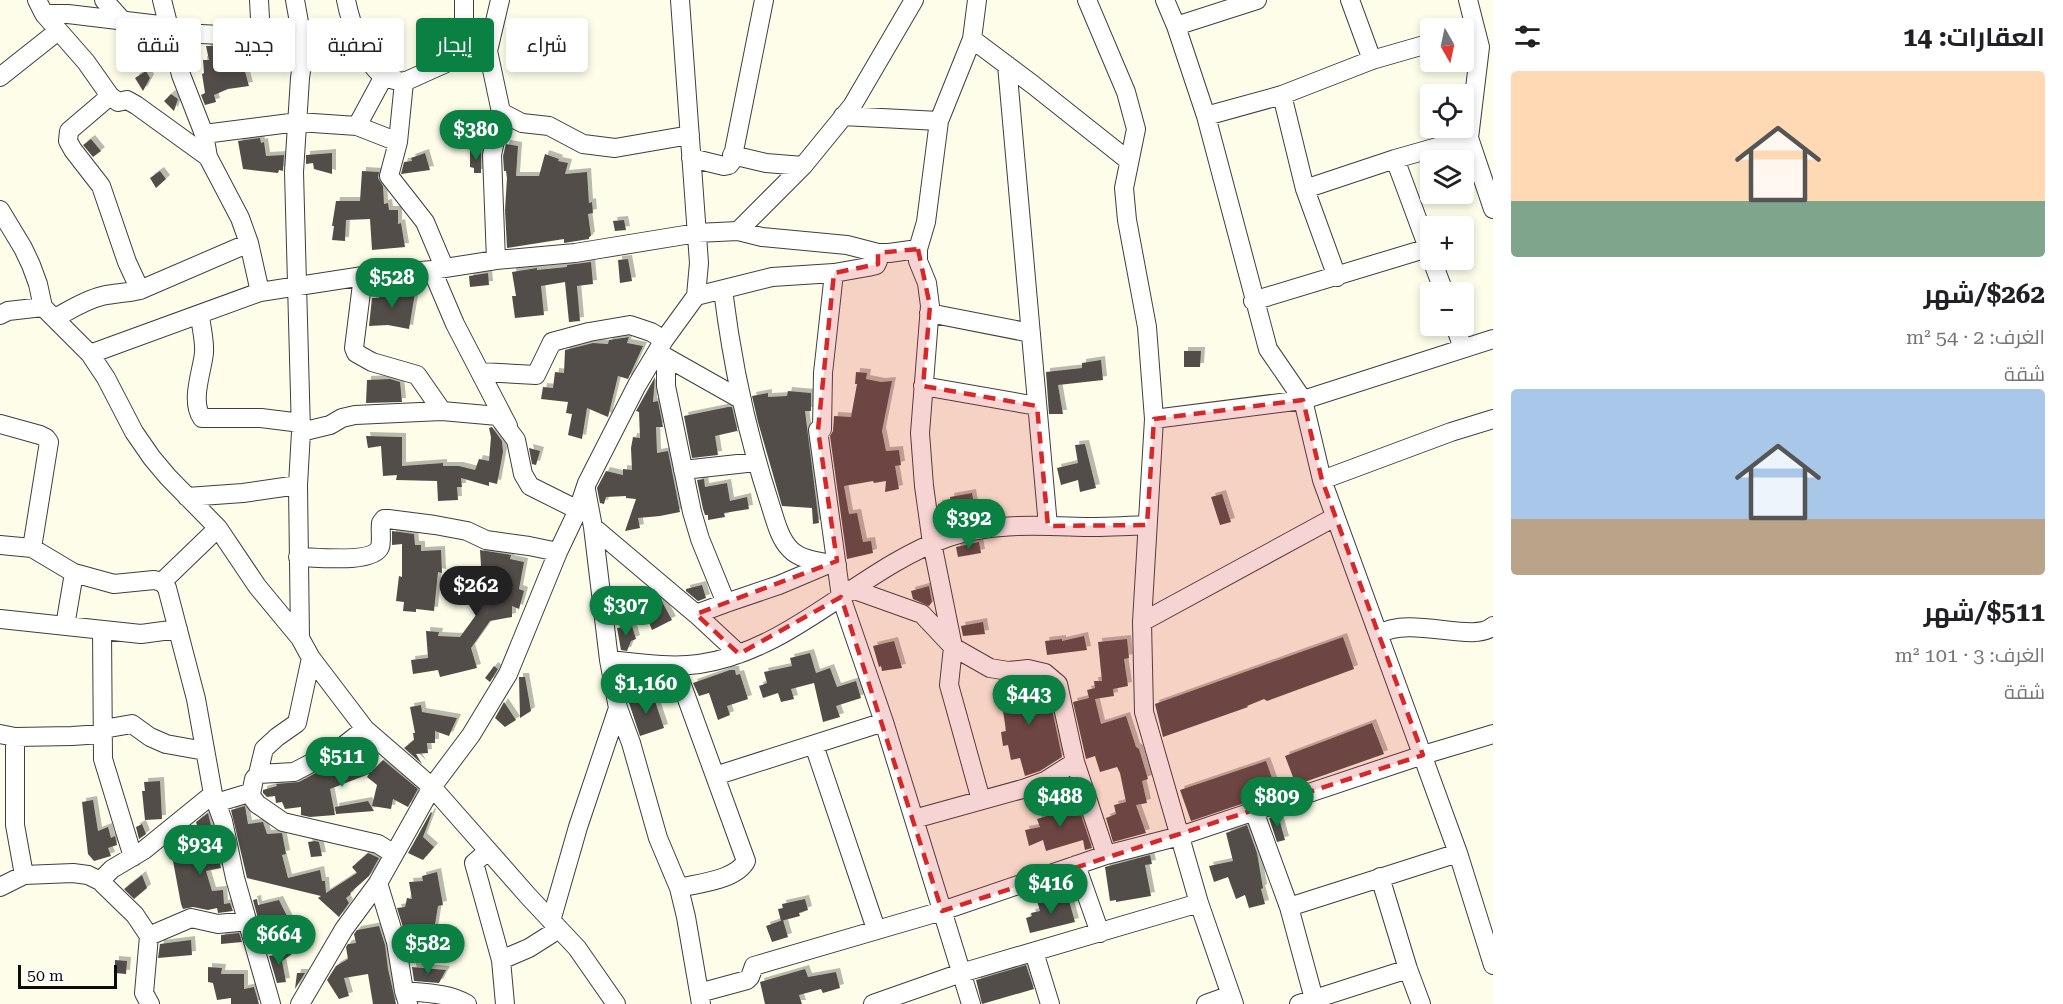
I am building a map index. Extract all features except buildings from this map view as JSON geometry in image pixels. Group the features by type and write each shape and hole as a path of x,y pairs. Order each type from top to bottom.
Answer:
{"street":[{"path":"104,0 120,18"},
{"path":"162,0 166,18"},
{"path":"258,0 259,18"},
{"path":"295,0 304,50 294,172 301,428 298,485 300,638"},
{"path":"346,0 352,18"},
{"path":"464,0 464,18"},
{"path":"494,26 500,0"},
{"path":"300,1004 344,929 378,883 432,787 471,735 508,674 586,488 637,385 696,296 699,263 680,0"},
{"path":"691,158 724,166 729,165 732,161 764,0"},
{"path":"738,231 803,166 852,106 914,0"},
{"path":"977,0 972,39 939,121 926,222 918,249 918,261 927,283 929,313 920,433 924,486 932,543 953,647 949,685 981,800"},
{"path":"1087,0 1126,92 1136,129 1124,188 1127,220 1147,327 1154,419 1142,622 1144,712 1199,903 1233,1000 1206,1004"},
{"path":"1165,0 1206,116 1253,301 1268,349 1303,400 1322,480 1458,853 1490,944 1493,965"},
{"path":"1350,0 1372,60"},
{"path":"1468,0 1478,40 1474,84"},
{"path":"1176,26 1251,1"},
{"path":"40,7 116,19"},
{"path":"40,7 86,62 110,96 118,102 127,100 136,105 208,157"},
{"path":"0,77 58,31"},
{"path":"972,39 1129,161"},
{"path":"1206,116 1282,95 1372,60 1420,46"},
{"path":"295,51 307,50"},
{"path":"1007,65 1048,526"},
{"path":"180,72 204,134 208,157 240,218 249,243 260,292"},
{"path":"380,72 384,76 404,82 426,72"},
{"path":"493,72 501,111 492,155 496,260"},
{"path":"357,126 384,76"},
{"path":"404,82 398,142 389,176 425,222 455,324 516,441 523,474 530,486 578,510"},
{"path":"1282,95 1305,189 1337,277"},
{"path":"110,96 67,135 73,150 101,186 127,262 140,290"},
{"path":"501,111 522,123 549,126 583,144 615,148 690,135"},
{"path":"843,116 939,121"},
{"path":"204,134 298,122 357,126 398,142"},
{"path":"1305,189 1395,159 1469,138 1493,209"},
{"path":"732,155 766,163 803,166"},
{"path":"1395,159 1420,225"},
{"path":"0,210 27,257 49,313 90,354 146,450 168,477 218,528 257,586 300,638 311,658 365,729 432,787 577,948 616,1004"},
{"path":"90,354 260,292 363,276 574,253 697,233 738,231 762,237 847,245 878,253 918,249"},
{"path":"3,311 49,313 104,295 140,290 249,243"},
{"path":"696,296 772,277 834,273 876,265 878,253"},
{"path":"1253,301 1420,257"},
{"path":"834,273 824,373 822,429 818,430 834,564 847,593 884,722 971,1004"},
{"path":"363,276 354,348 356,353 372,362 417,375 442,411"},
{"path":"723,290 731,348 756,462 780,531 790,549 797,555 834,564"},
{"path":"929,313 1030,333"},
{"path":"200,315 204,351 197,408 200,416 205,419 261,418 301,428 330,425 342,418 355,415 442,411 498,416 516,441"},
{"path":"480,372 536,375 552,342 589,332 630,325 651,332 662,350 666,387 692,512 700,539 726,603"},
{"path":"1459,336 1463,348"},
{"path":"1154,419 1303,400 1493,339"},
{"path":"662,350 742,400"},
{"path":"923,386 1037,406"},
{"path":"1322,480 1451,432 1493,419"},
{"path":"0,424 40,435 49,442 32,549"},
{"path":"683,470 756,462"},
{"path":"187,497 243,493 298,485"},
{"path":"586,488 609,660 618,708 631,743 658,838 679,888 700,998 747,980 754,966 942,911 1106,855 1180,836 1493,734"},
{"path":"1142,622 1335,517"},
{"path":"298,557 362,558 380,547 381,523 384,519 467,531 486,540 558,552"},
{"path":"609,660 675,666 700,664 739,654 770,640 886,566 932,543 952,536 1017,526 1147,525"},
{"path":"593,527 696,614 739,654"},
{"path":"162,582 218,528"},
{"path":"0,545 32,549 74,573 114,584 154,580 162,582 167,588 196,699 215,798 271,1004"},
{"path":"696,614 834,564"},
{"path":"65,626 74,573"},
{"path":"847,593 922,614 953,647 990,668 1008,671 1028,669 1046,673 1058,684 1075,762 1106,855"},
{"path":"0,619 141,634 178,629"},
{"path":"1379,634 1398,627 1429,627 1479,633 1493,626"},
{"path":"102,630 103,759 133,857"},
{"path":"311,658 297,723 264,749 251,794 257,804 283,822 378,844 394,854"},
{"path":"675,666 746,861 742,868 733,875 679,888"},
{"path":"501,960 529,948 555,925 578,827 618,708"},
{"path":"715,776 884,722"},
{"path":"24,875 15,825 7,797 7,736 102,734 109,728 132,724 150,737 166,744 205,751"},
{"path":"258,774 294,772 342,747 365,729"},
{"path":"814,745 876,929"},
{"path":"914,819 1045,781 1075,762"},
{"path":"100,881 112,870 144,850 215,798 251,794"},
{"path":"1254,812 1288,907 1307,1002 1408,969"},
{"path":"488,851 474,863 501,960 505,1004"},
{"path":"1288,907 1458,853"},
{"path":"1076,865 1100,933"},
{"path":"0,887 24,875 73,873 88,875 100,881 135,915 149,936 144,993 150,1004"},
{"path":"1380,878 1421,1004"},
{"path":"378,883 396,942 406,997 442,995 467,1004"},
{"path":"873,1004 961,973 1199,903"},
{"path":"149,936 191,918 218,924 248,921"},
{"path":"1034,952 1050,1004"}],"highlighted area":[{"path":"918,249 930,306 923,386 1037,406 1048,526 1147,525 1154,419 1303,400 1322,480 1423,755 942,911 841,597 739,654 696,614 837,561 818,430 834,273 878,264 878,253"}]}
